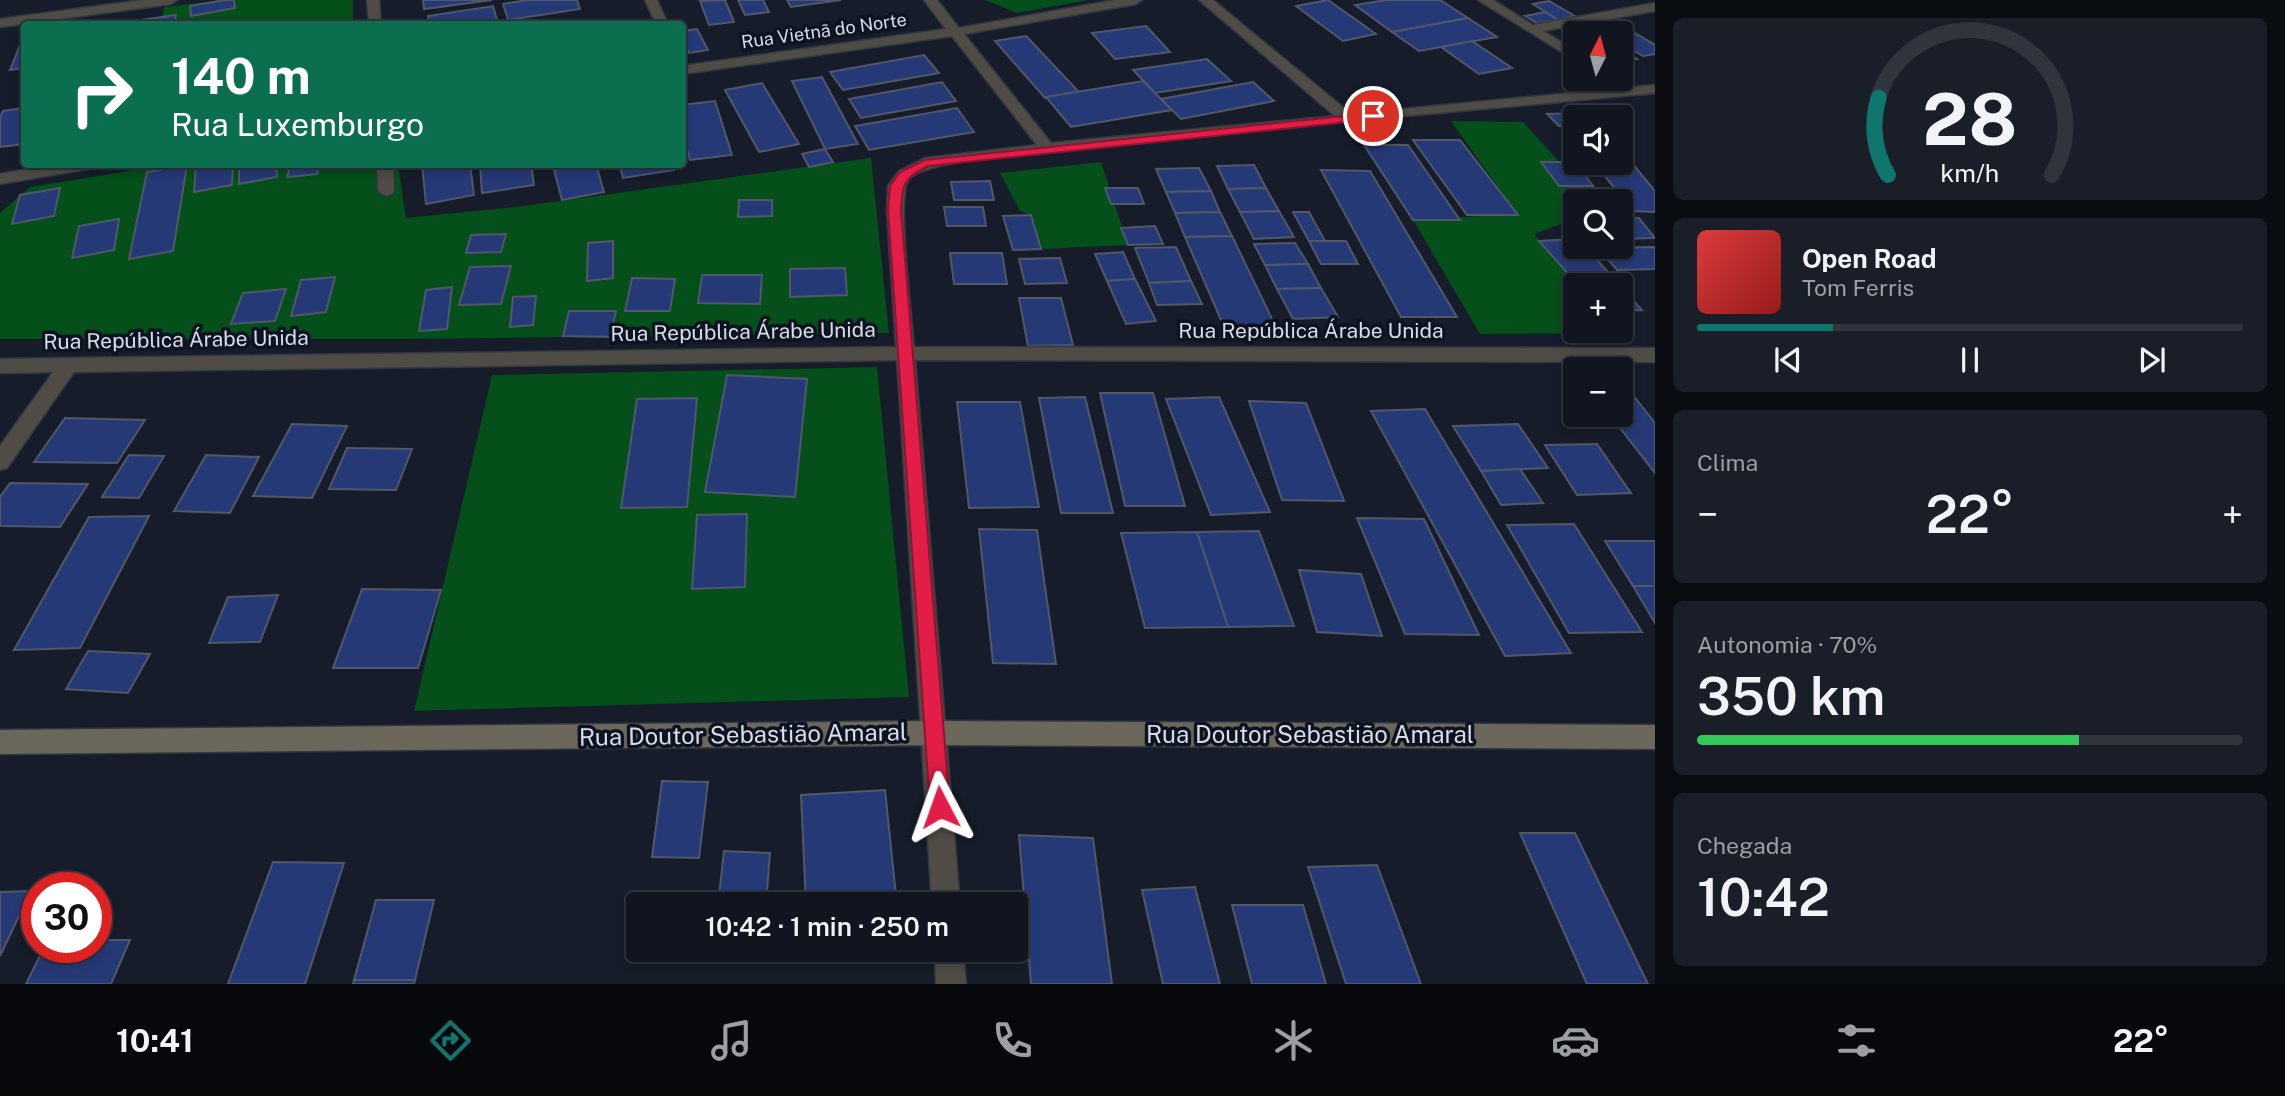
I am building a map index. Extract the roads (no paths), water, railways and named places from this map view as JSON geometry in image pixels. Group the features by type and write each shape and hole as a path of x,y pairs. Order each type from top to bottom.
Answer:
{"street":[{"path":"0,23 171,0"},
{"path":"373,0 375,21"},
{"path":"651,0 661,21"},
{"path":"930,0 1047,148"},
{"name":"Rua Vietnã do Norte","path":"686,69 956,32 1136,0"},
{"path":"1205,0 1348,119"},
{"path":"1484,0 1563,48"},
{"path":"1532,29 1655,7"},
{"path":"1633,91 1655,89"},
{"path":"945,892 895,210 896,186 904,174 925,163 1047,148 1631,91"},
{"path":"0,179 65,168"},
{"path":"385,168 386,191"},
{"name":"Rua República Árabe Unida","path":"0,366 906,353 1655,355"},
{"path":"0,462 69,365"},
{"name":"Rua Doutor Sebastião Amaral","path":"0,742 935,733 1655,737"},
{"path":"950,962 951,984"}]}
